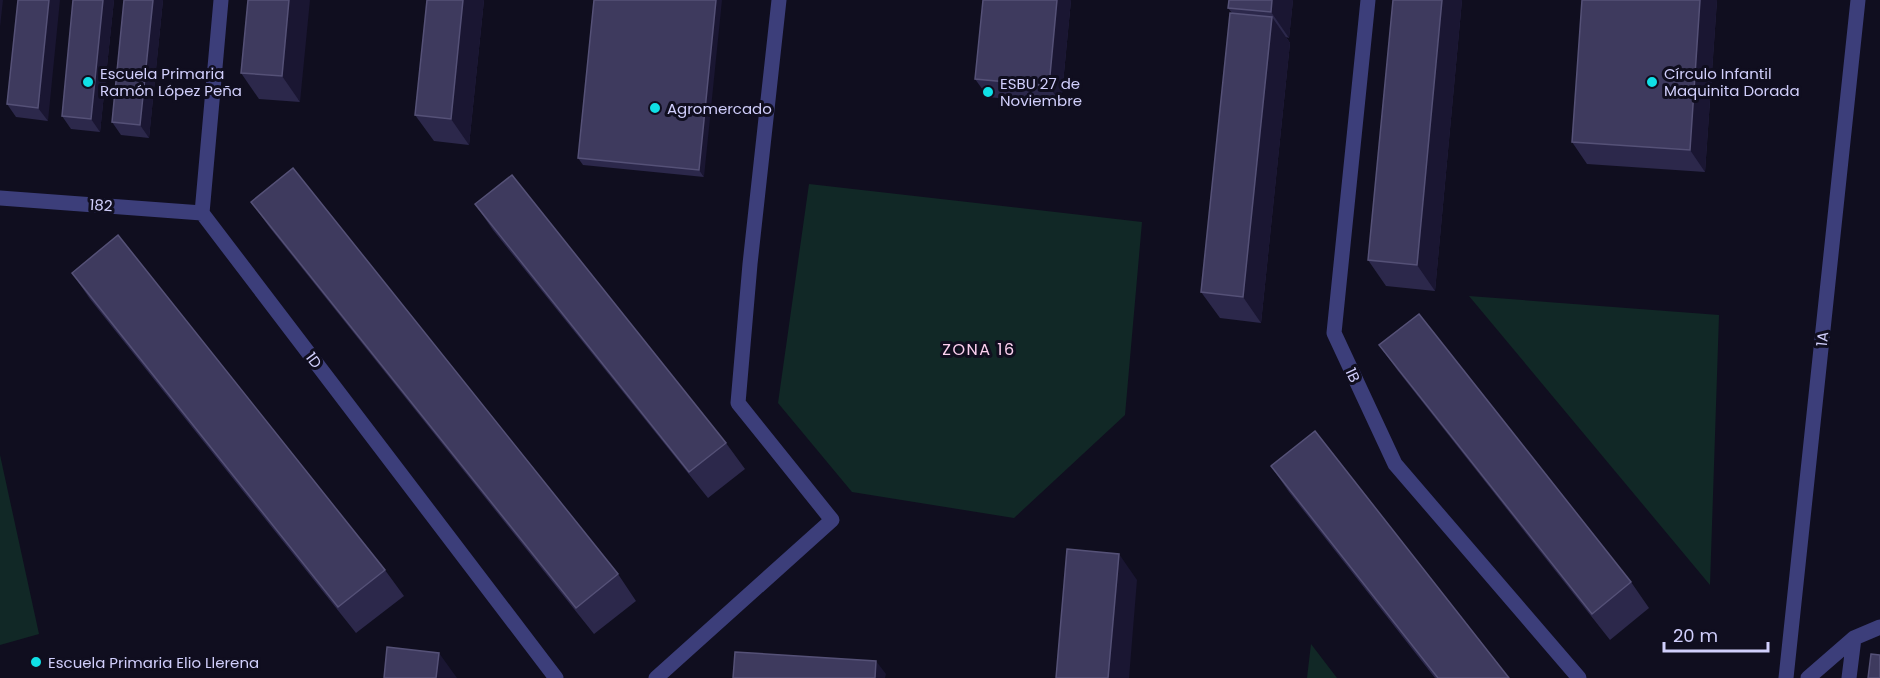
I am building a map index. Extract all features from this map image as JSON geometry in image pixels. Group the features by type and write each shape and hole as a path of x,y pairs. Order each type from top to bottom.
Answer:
{"street":[{"path":"202,213 221,0"},
{"path":"656,678 832,520 738,404 750,264 779,0"},
{"name":"1B","path":"1368,0 1334,333 1395,464 1579,678"},
{"name":"1A","path":"1786,678 1858,0"},
{"name":"182","path":"0,198 202,213"},
{"name":"1D","path":"202,213 556,678"},
{"path":"1808,678 1854,639 1880,627"},
{"path":"1849,678 1854,639"}],"green space":[{"path":"809,184 1142,222 1125,415 1014,518 852,492 778,403"},
{"path":"1469,296 1719,315 1710,585"},
{"path":"0,455 39,634 0,645"},
{"path":"1311,644 1337,678 1307,678"}],"building":[{"path":"18,0 49,0 38,108 7,104"},
{"path":"73,0 103,0 91,119 62,116"},
{"path":"124,0 153,0 140,125 112,122"},
{"path":"248,0 289,0 282,76 241,73"},
{"path":"427,0 463,0 451,119 415,115"},
{"path":"594,0 716,0 699,170 578,158"},
{"path":"983,0 1057,0 1049,86 975,79"},
{"path":"1229,0 1272,0 1271,12 1228,8"},
{"path":"1393,0 1442,0 1417,265 1368,260"},
{"name":"Círculo Infantil Maquinita Dorada","path":"1582,0 1700,0 1690,150 1572,142"},
{"path":"1230,13 1272,17 1243,297 1201,292"},
{"path":"293,168 618,574 576,608 251,202"},
{"path":"512,175 726,443 689,472 475,204"},
{"path":"118,235 385,570 338,607 72,273"},
{"path":"1419,314 1631,582 1592,614 1379,345"},
{"path":"1315,431 1509,678 1438,678 1271,466"},
{"path":"1067,549 1119,554 1108,678 1056,678"},
{"path":"387,647 439,653 436,678 384,678"},
{"path":"735,652 876,661 875,678 733,678"},
{"path":"1871,654 1880,655 1880,678 1868,678"}],"place":[{"name":"Escuela Primaria Ramón López Peña","path":"88,82"},
{"name":"Círculo Infantil Maquinita Dorada","path":"1652,82"},
{"name":"ESBU 27 de Noviembre","path":"988,92"},
{"name":"Agromercado","path":"655,108"},
{"name":"Escuela Primaria Elio Llerena","path":"36,662"}],"district":[{"name":"ZONA 16","path":"979,349"}]}
